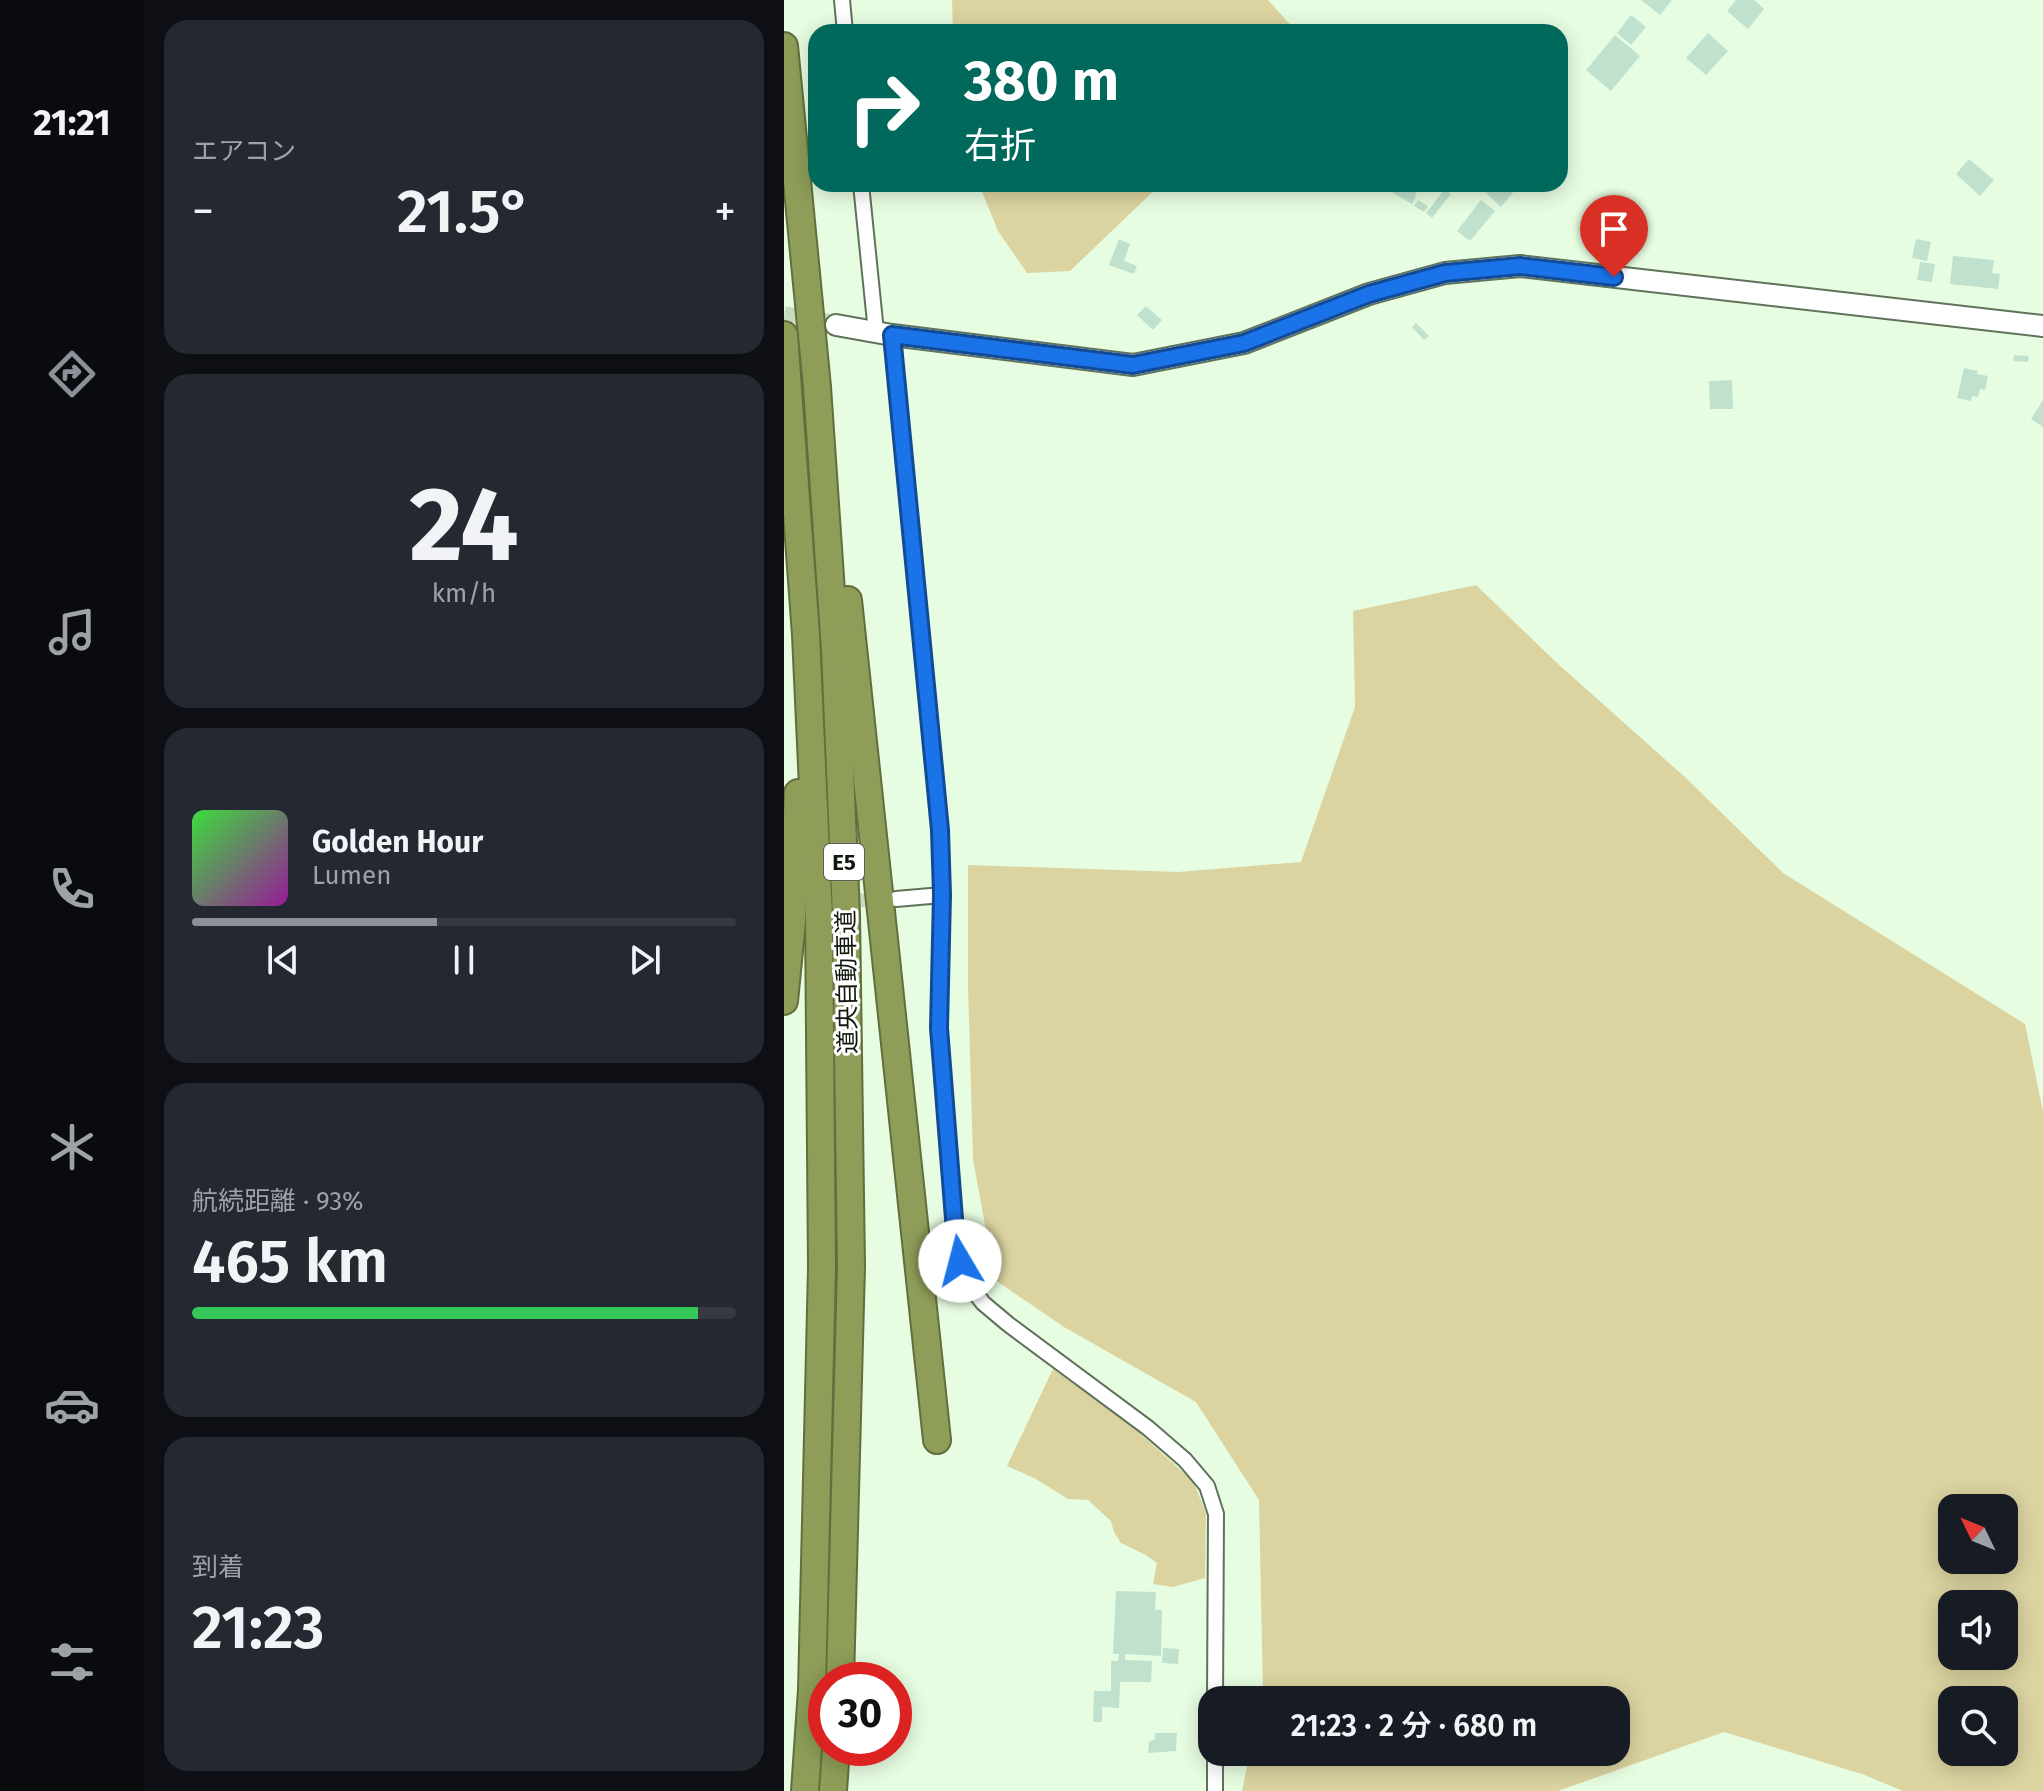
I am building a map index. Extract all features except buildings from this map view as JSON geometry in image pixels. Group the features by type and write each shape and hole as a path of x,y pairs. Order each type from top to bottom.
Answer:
{"highway":[{"name":"道央自動車道","path":"784,46 817,387 835,650 846,914 851,1266 840,1662"},
{"name":"道央自動車道","path":"784,335 806,635 819,917 822,1268 812,1690 805,1791"},
{"path":"817,387 849,607 937,1440"},
{"path":"784,1001 792,921 806,635"},
{"path":"833,1791 835,1766"}],"street":[{"path":"842,0 844,24"},
{"path":"862,192 884,333 940,830 939,1028 956,1244 964,1278 983,1303 1148,1428 1185,1460 1207,1486 1216,1514 1215,1686"},
{"path":"836,325 1133,365 1244,343 1369,294 1445,273 1520,266 2043,326"},
{"path":"896,899 942,895"},
{"path":"1215,1766 1215,1791"}],"shaded area":[{"path":"952,0 1268,0 1290,24 953,24"},
{"path":"982,192 1153,192 1070,271 1027,273 998,231"},
{"path":"1476,585 1557,663 1687,779 1783,873 2025,1024 2043,1112 2043,1791 1903,1791 1862,1774 1724,1732 1630,1765 1630,1686 1263,1686 1259,1500 1196,1402 1064,1327 995,1280 973,1159 968,865 1178,872 1301,862 1355,707 1353,611"},
{"path":"1053,1369 1135,1429 1193,1481 1206,1513 1205,1578 1173,1587 1153,1584 1157,1563 1121,1543 1111,1521 1088,1500 1068,1499 1007,1466"},
{"path":"1247,1766 1628,1766 1558,1791 1242,1791"}],"tunnel":[{"path":"784,316 836,325"},
{"path":"812,903 883,899"}],"route":[{"path":"960,1261 956,1244 939,1028 940,830 892,335 1133,365 1244,343 1369,294 1445,273 1520,266 1614,277"}]}
